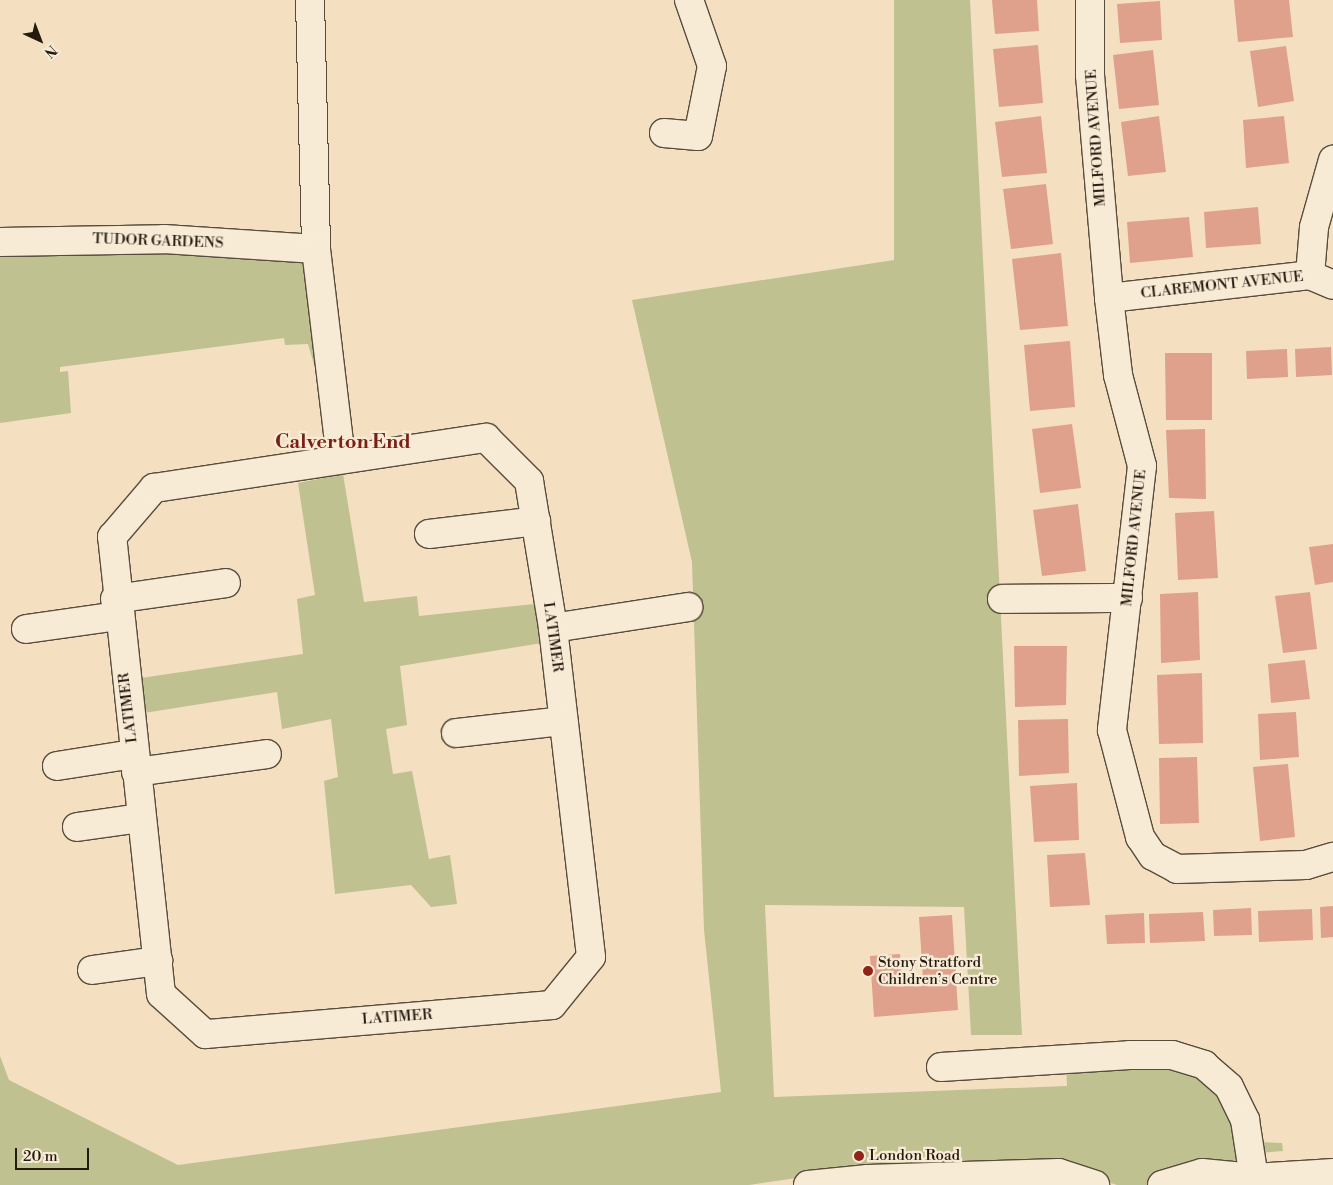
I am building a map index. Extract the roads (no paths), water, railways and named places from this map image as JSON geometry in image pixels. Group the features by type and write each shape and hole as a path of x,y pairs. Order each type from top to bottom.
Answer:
{"street":[{"path":"310,0 316,249 341,459"},
{"path":"664,134 698,136 712,66 689,0"},
{"name":"MILFORD AVENUE","path":"1090,0 1090,75 1109,298 1118,375 1142,466 1112,730 1140,837 1152,856 1177,869 1306,865 1331,852"},
{"path":"1322,280 1314,227 1333,160"},
{"name":"TUDOR GARDENS","path":"0,242 164,239 316,249"},
{"name":"CLAREMONT AVENUE","path":"1109,298 1322,280"},
{"name":"LATIMER","path":"486,438 529,480 536,521 553,628 591,957 552,1005 205,1034 161,994 116,608 112,537 154,488 486,438"},
{"path":"429,534 536,521"},
{"path":"26,629 226,583"},
{"path":"1002,599 1128,598"},
{"path":"553,628 688,607"},
{"path":"456,733 564,720"},
{"path":"57,766 267,754"},
{"path":"77,827 141,818"},
{"path":"92,970 158,961"},
{"path":"941,1067 1130,1055 1172,1055 1204,1065 1229,1087 1245,1120 1244,1182"},
{"path":"811,1185 1059,1173 1095,1185"},
{"path":"1162,1185 1202,1173 1244,1182 1333,1173"}],"place":[{"name":"Stony Stratford Children’s Centre","path":"868,971"},
{"name":"London Road","path":"859,1156"}],"district":[{"name":"Calverton End","path":"343,442"}]}
